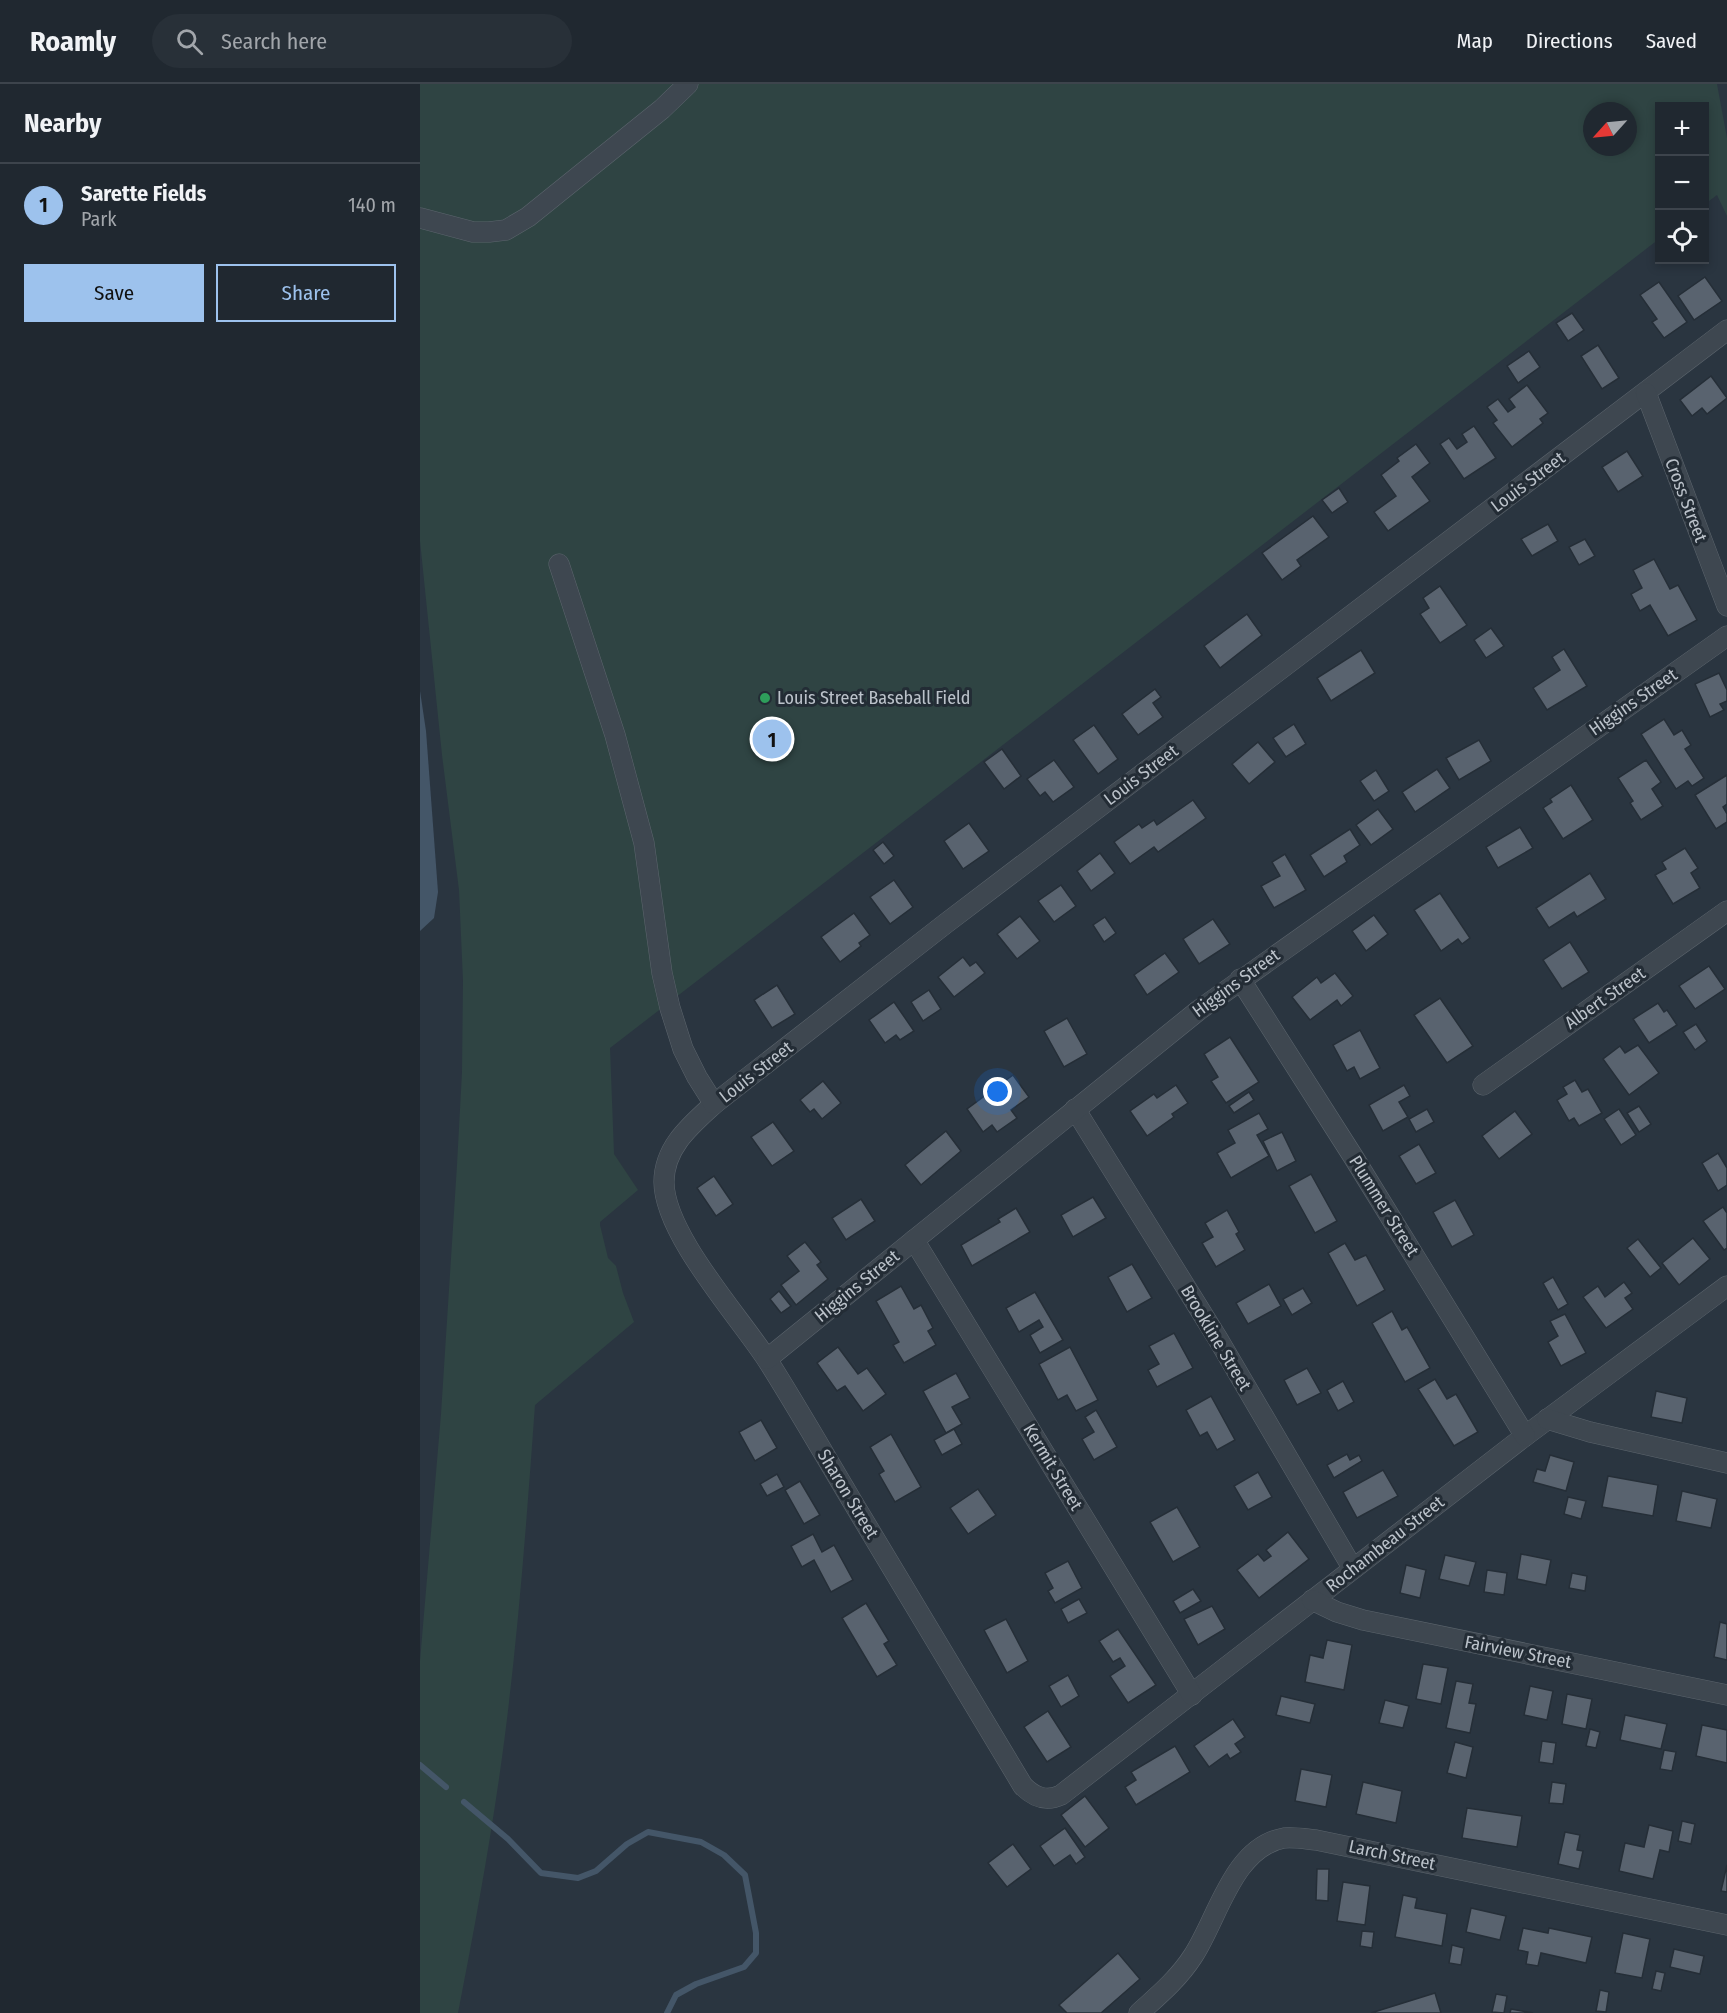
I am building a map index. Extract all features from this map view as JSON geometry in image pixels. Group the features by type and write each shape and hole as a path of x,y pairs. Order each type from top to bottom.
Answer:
{"street":[{"path":"420,218 473,232 506,230 528,217 654,117 688,84"},
{"name":"Louis Street","path":"664,1181 667,1163 674,1147 684,1132 714,1104 945,924 1727,330"},
{"name":"Cross Street","path":"1646,393 1727,606"},
{"path":"559,564 615,735 644,843 662,973 670,1008 683,1049 714,1104"},
{"name":"Higgins Street","path":"767,1359 1182,1023 1240,979 1727,636"},
{"name":"Albert Street","path":"1482,1085 1727,911"},
{"name":"Plummer Street","path":"1240,979 1354,1158 1525,1436"},
{"name":"Brookline Street","path":"1076,1109 1218,1339 1353,1569"},
{"name":"Sharon Street","path":"664,1181 666,1198 680,1231 697,1260 767,1359 1023,1786 1033,1795 1043,1799"},
{"name":"Kermit Street","path":"914,1240 1192,1695"},
{"name":"Rochambeau Street","path":"1043,1799 1061,1795 1547,1419 1727,1286"},
{"path":"1547,1419 1590,1432 1727,1463"},
{"name":"Fairview Street","path":"1312,1600 1337,1612 1363,1620 1727,1695"},
{"name":"Larch Street","path":"1139,2013 1175,1980 1193,1957 1233,1878 1246,1862 1258,1849 1285,1838 1316,1840 1727,1924"}],"green space":[{"path":"420,84 1717,84 1727,138 1727,216 1717,195 1709,201 1709,102 1655,102 1655,242 610,1048 614,1154 638,1190 600,1222 600,1225 608,1258 616,1266 634,1322 535,1405 519,1611 505,1735 484,1874 458,2013 420,2013 420,1661 441,1414 462,1072 463,981 459,890 442,755 420,541"}],"water":[{"path":"420,691 426,731 438,892 434,918 420,931"}],"building":[{"path":"1705,277 1722,301 1694,320 1678,296"},
{"path":"1659,282 1687,322 1664,338 1652,322 1657,319 1640,295"},
{"path":"1572,313 1584,330 1568,341 1556,323"},
{"path":"1598,345 1619,378 1602,389 1581,356"},
{"path":"1529,351 1540,367 1518,383 1507,366"},
{"path":"1711,376 1727,398 1707,414 1702,408 1692,416 1680,400"},
{"path":"1527,385 1548,413 1540,419 1543,423 1512,447 1493,423 1497,420 1487,407 1498,399 1508,412 1515,407 1509,399"},
{"path":"1474,426 1496,458 1464,479 1440,444 1449,438 1457,449 1467,442 1462,434"},
{"path":"1416,444 1430,463 1412,477 1430,501 1388,531 1374,512 1396,496 1381,475 1399,461 1397,458"},
{"path":"1627,451 1643,476 1618,492 1602,467"},
{"path":"1339,488 1348,502 1332,513 1322,500"},
{"path":"1313,516 1329,537 1297,560 1301,566 1282,580 1262,553"},
{"path":"1548,524 1558,541 1532,556 1521,539"},
{"path":"1585,539 1595,556 1579,565 1569,547"},
{"path":"1654,559 1670,589 1678,585 1697,620 1668,636 1650,605 1640,611 1631,594 1642,588 1633,570"},
{"path":"1440,586 1467,625 1440,643 1420,614 1429,608 1423,598"},
{"path":"1247,614 1262,635 1220,668 1204,646"},
{"path":"1491,628 1504,646 1486,658 1474,640"},
{"path":"1564,649 1587,686 1547,710 1533,688 1560,670 1552,657"},
{"path":"1361,650 1375,673 1331,701 1317,678"},
{"path":"1719,673 1727,690 1727,701 1720,704 1724,710 1710,717 1695,684"},
{"path":"1155,689 1161,697 1153,703 1163,717 1138,735 1122,714"},
{"path":"1664,719 1674,735 1682,730 1691,745 1685,749 1704,778 1692,786 1688,781 1676,789 1641,734"},
{"path":"1294,724 1306,744 1286,757 1273,738"},
{"path":"1094,725 1118,759 1098,774 1073,740"},
{"path":"1479,740 1491,761 1459,780 1446,758"},
{"path":"1258,742 1275,762 1249,784 1232,764"},
{"path":"1002,749 1021,776 1004,789 984,762"},
{"path":"1054,760 1074,787 1053,802 1045,792 1040,796 1027,779"},
{"path":"1646,760 1661,782 1652,789 1663,806 1641,820 1630,803 1633,801 1618,778"},
{"path":"1437,769 1450,788 1415,812 1402,792"},
{"path":"1376,770 1389,791 1374,801 1360,781"},
{"path":"1727,775 1727,804 1723,807 1727,814 1727,822 1716,829 1695,795"},
{"path":"1571,785 1593,820 1563,839 1543,808 1552,802 1550,799"},
{"path":"1193,800 1206,818 1158,852 1154,847 1130,864 1114,842 1139,824 1142,828 1154,820 1157,825"},
{"path":"1378,809 1393,829 1371,845 1356,825"},
{"path":"969,823 989,851 963,869 944,841"},
{"path":"1520,827 1533,848 1498,868 1486,847"},
{"path":"1350,829 1360,845 1344,856 1347,862 1324,877 1310,855"},
{"path":"883,842 894,856 884,864 873,850"},
{"path":"1685,848 1698,868 1691,873 1700,888 1673,904 1655,875 1666,869 1662,862"},
{"path":"1100,853 1115,873 1091,891 1077,871"},
{"path":"1285,854 1306,890 1274,908 1261,886 1280,876 1272,862"},
{"path":"1590,873 1606,899 1577,917 1574,912 1549,928 1536,908"},
{"path":"894,880 913,907 890,924 870,897"},
{"path":"1061,885 1076,906 1054,922 1038,901"},
{"path":"1440,893 1470,938 1462,944 1458,939 1441,951 1414,910"},
{"path":"854,913 870,935 859,943 861,946 840,962 821,937"},
{"path":"1374,915 1388,934 1366,951 1352,931"},
{"path":"1020,916 1040,941 1017,959 997,934"},
{"path":"1105,917 1116,933 1104,942 1093,925"},
{"path":"1213,919 1230,944 1199,964 1183,939"},
{"path":"1570,942 1589,972 1562,989 1543,960"},
{"path":"1165,953 1179,972 1147,995 1134,975"},
{"path":"963,957 970,966 976,962 985,973 954,997 938,977"},
{"path":"1709,966 1725,989 1695,1009 1679,986"},
{"path":"1335,973 1353,996 1341,1006 1337,1000 1310,1020 1292,997 1317,977 1321,983"},
{"path":"777,985 795,1014 772,1028 754,1000"},
{"path":"929,990 941,1009 923,1021 911,1002"},
{"path":"1440,998 1473,1046 1447,1063 1414,1015"},
{"path":"894,1002 914,1031 900,1040 896,1035 885,1043 869,1020"},
{"path":"1658,1003 1664,1012 1667,1010 1677,1025 1649,1043 1633,1019"},
{"path":"1067,1018 1087,1054 1064,1067 1044,1031"},
{"path":"1696,1024 1707,1041 1695,1050 1683,1032"},
{"path":"1360,1030 1380,1068 1360,1079 1354,1067 1347,1071 1333,1045"},
{"path":"1230,1037 1259,1082 1226,1103 1211,1081 1218,1077 1204,1054"},
{"path":"1638,1045 1659,1073 1629,1095 1603,1059 1620,1046 1625,1053"},
{"path":"1013,1075 1029,1097 1011,1110 1017,1118 997,1132 992,1125 983,1132 967,1109"},
{"path":"1575,1080 1582,1092 1588,1089 1602,1113 1579,1126 1574,1118 1569,1121 1557,1100 1567,1094 1563,1087"},
{"path":"823,1081 841,1103 822,1119 814,1109 810,1112 800,1100"},
{"path":"1176,1085 1188,1103 1172,1114 1174,1117 1147,1136 1130,1111 1154,1094 1157,1098"},
{"path":"1404,1085 1410,1096 1399,1102 1408,1117 1383,1131 1369,1105"},
{"path":"1249,1092 1254,1100 1234,1113 1229,1106"},
{"path":"1639,1106 1651,1124 1639,1132 1627,1113"},
{"path":"1427,1109 1434,1122 1416,1132 1409,1119"},
{"path":"1619,1109 1636,1135 1621,1145 1604,1119"},
{"path":"1515,1111 1532,1134 1499,1159 1482,1136"},
{"path":"1259,1113 1268,1129 1257,1135 1269,1156 1231,1178 1217,1153 1235,1143 1228,1130"},
{"path":"773,1122 794,1151 772,1166 751,1137"},
{"path":"946,1131 961,1151 921,1185 905,1165"},
{"path":"1282,1132 1296,1161 1277,1171 1263,1141"},
{"path":"1419,1144 1436,1173 1416,1184 1399,1156"},
{"path":"1718,1153 1727,1168 1727,1185 1718,1191 1702,1163"},
{"path":"1311,1174 1337,1221 1315,1233 1289,1186"},
{"path":"714,1176 733,1204 716,1216 697,1188"},
{"path":"1093,1197 1106,1218 1073,1237 1061,1215"},
{"path":"861,1199 875,1221 846,1240 832,1218"},
{"path":"1455,1200 1474,1235 1452,1247 1433,1212"},
{"path":"1723,1207 1727,1213 1727,1248 1724,1250 1703,1221"},
{"path":"1016,1208 1030,1232 972,1266 961,1245 1000,1222 998,1219"},
{"path":"1227,1210 1239,1232 1236,1234 1245,1250 1216,1267 1202,1243 1213,1237 1205,1223"},
{"path":"1693,1238 1710,1259 1679,1285 1662,1263"},
{"path":"1638,1239 1661,1268 1650,1277 1627,1248"},
{"path":"805,1242 821,1262 817,1265 828,1279 796,1305 781,1285 799,1271 787,1256"},
{"path":"1345,1243 1355,1260 1366,1255 1385,1290 1357,1306 1328,1253"},
{"path":"1132,1264 1152,1298 1127,1312 1108,1277"},
{"path":"1553,1277 1568,1304 1558,1310 1543,1283"},
{"path":"1624,1282 1632,1293 1625,1298 1633,1309 1606,1328 1583,1297 1598,1286 1605,1297"},
{"path":"1269,1284 1281,1306 1248,1324 1236,1303"},
{"path":"901,1286 914,1309 921,1305 933,1328 928,1331 936,1345 904,1363 893,1345 899,1342 876,1301"},
{"path":"1303,1288 1312,1303 1292,1315 1283,1299"},
{"path":"779,1291 791,1306 781,1313 770,1299"},
{"path":"1035,1292 1063,1340 1040,1353 1030,1335 1043,1327 1039,1320 1019,1332 1006,1308"},
{"path":"1392,1311 1402,1330 1407,1327 1430,1368 1405,1382 1372,1323"},
{"path":"1565,1314 1586,1353 1561,1366 1548,1342 1558,1336 1550,1321"},
{"path":"1174,1333 1193,1368 1157,1387 1148,1370 1159,1364 1149,1346"},
{"path":"838,1347 858,1374 867,1368 886,1394 863,1411 845,1386 837,1391 817,1363"},
{"path":"1070,1347 1098,1400 1076,1411 1067,1395 1058,1400 1039,1364"},
{"path":"1307,1368 1321,1393 1297,1405 1284,1380"},
{"path":"956,1373 970,1398 952,1407 962,1424 946,1433 923,1391"},
{"path":"1435,1379 1447,1399 1456,1394 1478,1432 1454,1446 1418,1389"},
{"path":"1343,1381 1354,1402 1338,1411 1327,1390"},
{"path":"1656,1391 1687,1398 1682,1423 1651,1417"},
{"path":"1211,1396 1235,1440 1217,1450 1207,1432 1200,1436 1186,1410"},
{"path":"1096,1410 1117,1447 1094,1460 1082,1439 1094,1432 1085,1417"},
{"path":"761,1420 777,1448 755,1461 739,1432"},
{"path":"954,1429 962,1444 942,1455 934,1440"},
{"path":"891,1434 921,1487 895,1502 879,1474 884,1471 870,1447"},
{"path":"1347,1454 1350,1460 1359,1455 1362,1461 1334,1478 1327,1465"},
{"path":"1550,1455 1574,1462 1566,1491 1533,1482 1537,1469 1545,1471"},
{"path":"1383,1470 1398,1496 1357,1518 1343,1492"},
{"path":"1258,1472 1272,1497 1248,1510 1234,1486"},
{"path":"777,1474 784,1487 767,1496 760,1484"},
{"path":"1608,1476 1658,1485 1653,1516 1602,1507"},
{"path":"800,1481 820,1515 804,1524 785,1490"},
{"path":"978,1489 996,1515 968,1534 950,1508"},
{"path":"1682,1491 1717,1499 1711,1528 1676,1521"},
{"path":"1568,1497 1586,1501 1581,1519 1564,1514"},
{"path":"1177,1507 1200,1547 1173,1562 1150,1522"},
{"path":"1288,1532 1309,1559 1259,1598 1237,1570 1258,1554 1264,1561 1271,1556 1266,1550"},
{"path":"813,1534 822,1552 834,1545 853,1580 831,1592 814,1560 802,1567 791,1546"},
{"path":"1521,1554 1551,1560 1546,1585 1517,1579"},
{"path":"1445,1555 1476,1562 1469,1586 1439,1579"},
{"path":"1068,1561 1082,1588 1055,1603 1048,1591 1053,1588 1045,1573"},
{"path":"1406,1565 1426,1570 1420,1598 1400,1593"},
{"path":"1487,1570 1507,1573 1504,1595 1484,1592"},
{"path":"1572,1573 1587,1576 1585,1591 1569,1588"},
{"path":"1193,1589 1201,1601 1180,1613 1173,1601"},
{"path":"1079,1599 1087,1613 1068,1623 1061,1609"},
{"path":"866,1603 889,1641 884,1644 897,1665 877,1677 842,1618"},
{"path":"1212,1606 1225,1629 1198,1645 1184,1619"},
{"path":"1006,1619 1028,1661 1007,1673 984,1630"},
{"path":"1720,1622 1727,1624 1727,1660 1714,1657"},
{"path":"1118,1629 1156,1685 1128,1703 1110,1676 1125,1666 1120,1658 1113,1662 1099,1641"},
{"path":"1327,1640 1352,1645 1344,1690 1305,1682 1310,1655 1323,1658"},
{"path":"1423,1664 1448,1668 1441,1704 1416,1699"},
{"path":"1068,1675 1079,1696 1061,1707 1049,1686"},
{"path":"1456,1681 1473,1684 1469,1703 1476,1704 1470,1733 1446,1728"},
{"path":"1530,1686 1553,1691 1547,1720 1524,1715"},
{"path":"1567,1694 1592,1699 1586,1729 1562,1724"},
{"path":"1281,1696 1315,1704 1310,1723 1276,1715"},
{"path":"1385,1700 1409,1706 1403,1728 1379,1723"},
{"path":"1048,1711 1071,1747 1047,1762 1024,1727"},
{"path":"1625,1715 1667,1724 1661,1749 1620,1740"},
{"path":"1233,1719 1245,1737 1235,1744 1241,1752 1230,1759 1227,1754 1209,1767 1194,1746"},
{"path":"1702,1725 1727,1730 1727,1763 1696,1756"},
{"path":"1590,1729 1600,1732 1596,1748 1586,1746"},
{"path":"1542,1741 1556,1743 1553,1764 1539,1762"},
{"path":"1455,1742 1473,1747 1466,1778 1447,1773"},
{"path":"1175,1746 1190,1772 1136,1805 1125,1787 1136,1780 1131,1772"},
{"path":"1664,1750 1676,1752 1672,1771 1660,1769"},
{"path":"1301,1769 1332,1775 1326,1807 1295,1801"},
{"path":"1363,1782 1402,1791 1396,1823 1356,1814"},
{"path":"1552,1782 1566,1784 1563,1804 1549,1803"},
{"path":"1085,1796 1109,1828 1085,1847 1061,1815"},
{"path":"1467,1808 1522,1816 1517,1847 1462,1838"},
{"path":"1682,1821 1695,1824 1691,1844 1678,1841"},
{"path":"1649,1825 1673,1831 1669,1852 1660,1850 1653,1879 1619,1871 1625,1843 1644,1847"},
{"path":"1065,1828 1085,1857 1076,1864 1070,1855 1054,1866 1040,1846"},
{"path":"1565,1832 1580,1835 1577,1850 1583,1851 1579,1869 1558,1864"},
{"path":"1013,1844 1031,1869 1007,1887 988,1863"},
{"path":"1727,1865 1727,1892 1721,1891"},
{"path":"1317,1869 1329,1869 1328,1901 1316,1900"},
{"path":"1343,1882 1370,1886 1365,1925 1337,1921"},
{"path":"1403,1895 1417,1898 1415,1908 1447,1914 1442,1946 1395,1937"},
{"path":"1471,1908 1506,1916 1500,1940 1466,1932"},
{"path":"1523,1928 1548,1933 1549,1928 1592,1937 1586,1963 1541,1953 1538,1966 1526,1964 1528,1952 1518,1950"},
{"path":"1362,1931 1374,1932 1372,1948 1360,1946"},
{"path":"1623,1933 1650,1939 1642,1978 1615,1973"},
{"path":"1452,1945 1464,1948 1461,1965 1449,1963"},
{"path":"1674,1949 1704,1956 1700,1974 1670,1967"},
{"path":"1118,1953 1140,1979 1101,2013 1067,2013 1059,2005"},
{"path":"1656,1971 1665,1973 1661,1991 1652,1989"},
{"path":"1600,1990 1609,1992 1606,2012 1596,2011"},
{"path":"1435,1993 1441,2013 1371,2013"},
{"path":"1496,1994 1507,1996 1504,2013 1492,2012"},
{"path":"1511,2009 1533,2013 1510,2013"}],"waterway":[{"path":"420,1765 446,1787"},
{"path":"464,1802 508,1839 541,1873 578,1878 596,1871 627,1844 648,1832 701,1842 724,1855 745,1875 756,1933 756,1953 744,1967 696,1984 676,1995 667,2013"}],"place":[{"name":"Louis Street Baseball Field","path":"765,698"},
{"name":"Sarette Fields","path":"772,739"}]}
